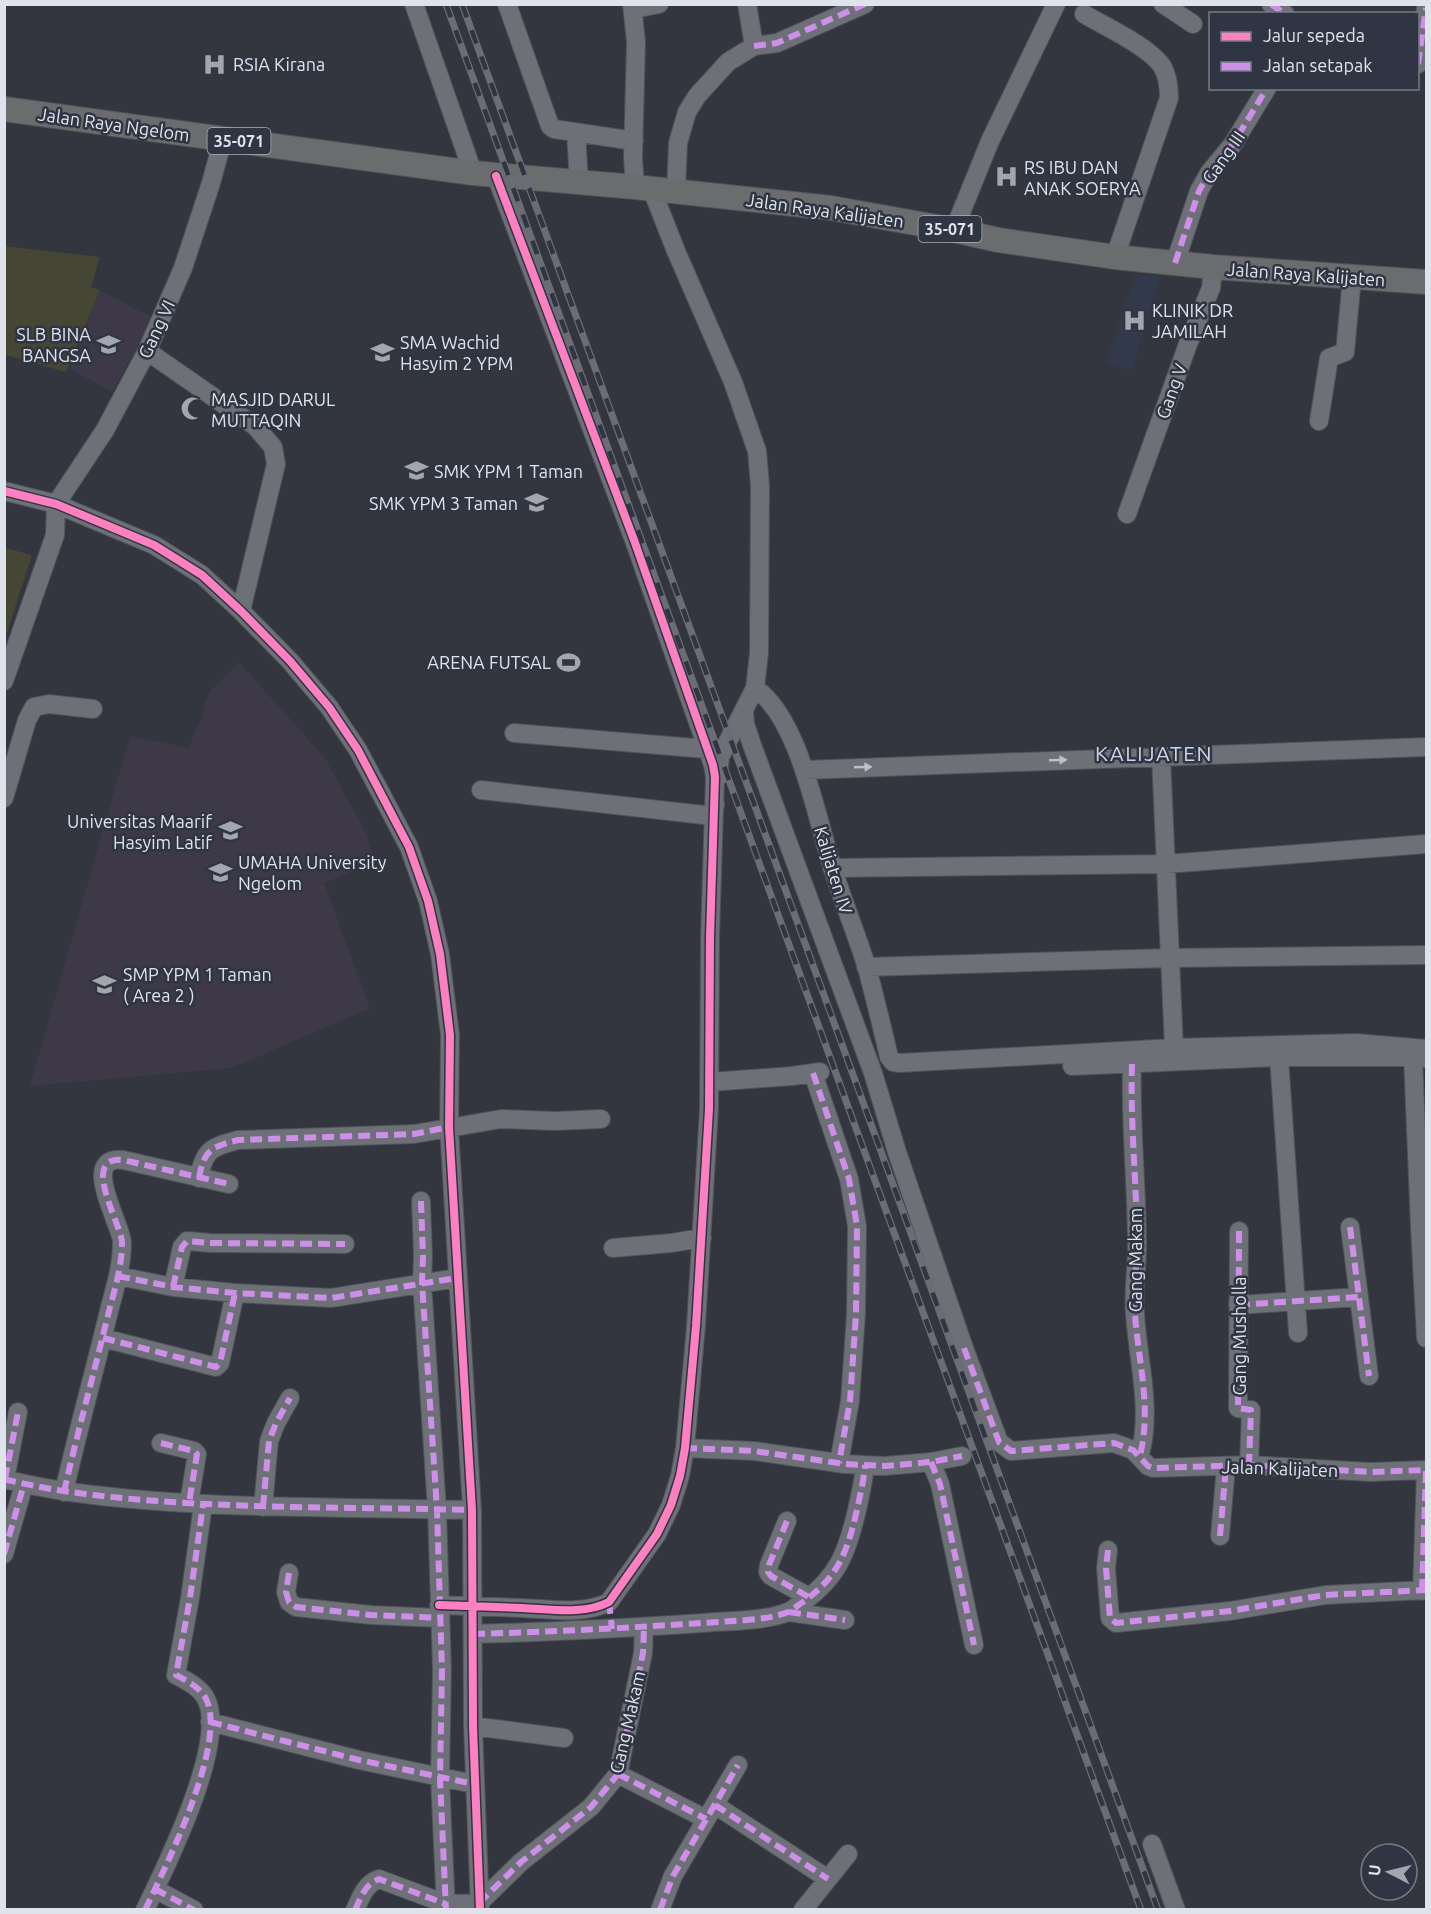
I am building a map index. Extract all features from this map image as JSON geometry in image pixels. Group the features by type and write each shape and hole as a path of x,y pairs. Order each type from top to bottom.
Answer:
{"main road":[{"name":"Jalan Raya Ngelom","path":"4,109 484,174"},
{"name":"Jalan Raya Kalijaten","path":"484,174 831,208 998,240 1115,257 1213,267 1426,282"}],"street":[{"path":"414,4 634,540 713,765 715,777 710,938 710,1082 702,1238 683,1461 671,1505 611,1616"},
{"path":"507,4 548,124 554,129 634,141"},
{"path":"659,4 633,7 636,52 634,141 644,188 676,251 733,382 757,451 760,485 759,653 754,688 720,757 713,816"},
{"path":"747,4 754,46"},
{"path":"676,192 678,143 687,112 697,96 728,62 754,46 777,43 865,4"},
{"path":"954,230 990,141 1056,4"},
{"path":"1163,4 1193,24"},
{"path":"1419,57 1426,8"},
{"path":"1084,14 1151,53 1163,68 1169,85 1169,98 1115,257"},
{"name":"Gang III","path":"1175,263 1199,191 1209,173 1233,144 1266,90"},
{"path":"576,132 579,183"},
{"name":"Gang VI","path":"57,508 105,430 147,351 183,268 223,139"},
{"name":"Gang V","path":"1127,514 1188,344 1211,288 1213,267"},
{"path":"1319,421 1329,358 1345,352 1352,278"},
{"path":"147,351 255,426 273,447 276,454 276,464 241,611"},
{"path":"4,491 57,508 154,546 202,575 241,611 290,661 329,707 358,750 409,847 428,901 440,954 450,1035 437,1129 453,1278 469,1510 442,1670 443,1779 462,1905"},
{"path":"4,681 56,530 57,508"},
{"name":"Kalijaten IV","path":"754,688 766,696 778,710 805,770 832,868 866,967 889,1057 893,1062 1174,1048"},
{"path":"4,798 27,720 34,707 49,704 93,709"},
{"name":"Jalan Kalijaten","path":"744,712 752,745 873,1073 960,1338 999,1442 1011,1451 1114,1443 1129,1448 1154,1468 1249,1465 1370,1472 1426,1470"},
{"path":"514,733 707,749"},
{"path":"805,770 1426,747"},
{"path":"1161,756 1174,1048 1372,1043 1422,1055"},
{"path":"481,790 713,816"},
{"path":"832,868 1166,864 1426,844"},
{"path":"866,967 1170,958 1426,955"},
{"path":"873,1073 1279,1057 1422,1055"},
{"path":"1422,1055 1426,1338"},
{"path":"1279,1057 1298,1333"},
{"name":"Gang Makam","path":"1132,1064 1131,1099 1137,1246 1135,1316 1145,1411 1144,1439 1140,1455"},
{"path":"710,1082 816,1073 849,1179 857,1226 856,1314 850,1401 855,1470 849,1545 828,1580 804,1593 789,1612"},
{"path":"199,1178 201,1163 210,1150 238,1140 414,1134 501,1119 555,1121 601,1119"},
{"path":"64,1492 77,1432 118,1276 123,1242 121,1230 105,1195 104,1175 108,1163 112,1160 123,1160 229,1184"},
{"path":"421,1201 424,1282 452,1608 473,1634 473,1726 462,1905"},
{"path":"1350,1227 1369,1376"},
{"name":"Gang Musholla","path":"1239,1231 1239,1408 1251,1410 1249,1465"},
{"path":"613,1248 671,1244 702,1238"},
{"path":"173,1287 182,1247 187,1241 345,1244"},
{"path":"118,1276 173,1287 331,1298 453,1278"},
{"path":"103,1338 216,1367 220,1363 235,1293"},
{"path":"1238,1305 1358,1297"},
{"path":"263,1507 269,1441 290,1398"},
{"path":"18,1412 5,1479 24,1484 64,1492 196,1504 469,1510"},
{"path":"144,1910 155,1889 202,1774 210,1722 206,1699 193,1684 176,1675 196,1504 197,1454 194,1451 160,1443"},
{"path":"683,1461 754,1451 855,1470 885,1466 935,1474 962,1456"},
{"path":"1220,1536 1226,1466"},
{"path":"1108,1550 1106,1568 1110,1618 1116,1623 1230,1611 1325,1595 1424,1591 1426,1470"},
{"path":"935,1474 974,1645"},
{"path":"4,1554 24,1484"},
{"path":"786,1521 768,1572 771,1576 804,1593"},
{"path":"289,1572 286,1592 289,1602 296,1607 371,1615 452,1608 575,1619 595,1608 644,1627 746,1619 789,1612 845,1620"},
{"path":"473,1634 611,1616"},
{"name":"Gang Makam","path":"462,1905 591,1807 618,1774 643,1653 644,1627"},
{"path":"210,1722 359,1760 470,1784"},
{"path":"473,1726 564,1738"},
{"path":"660,1910 674,1876 738,1766"},
{"path":"618,1774 711,1812 828,1879"},
{"path":"1152,1844 1176,1910"},
{"path":"803,1910 848,1854"},
{"path":"355,1910 364,1889 379,1879 462,1905"},
{"path":"155,1889 194,1910"}],"shaded area":[{"name":"KLINIK DR JAMILAH","path":"1135,275 1160,276 1132,370 1105,364"},
{"name":"SLB BINA BANGSA","path":"100,290 153,318 112,392 70,369"},
{"name":"UMAHA University Ngelom","path":"239,662 325,758 366,833 376,862 324,883 370,1008 232,1068 30,1086 130,736 189,748 211,690"}],"green space":[{"path":"4,246 100,257 91,287 100,290 66,372 5,355"},
{"path":"4,548 32,555 5,639"}],"railway":[{"path":"446,4 1141,1910"},
{"path":"462,4 1158,1910"}],"marked path":[{"path":"754,46 777,43 865,4"},
{"path":"1271,4 1282,12"},
{"path":"1419,57 1426,8"},
{"path":"1175,263 1199,191 1209,173 1233,144 1266,90"},
{"path":"1132,1064 1137,1246 1135,1306 1145,1420 1140,1455"},
{"path":"813,1073 849,1179 857,1226 856,1314 850,1401 839,1463"},
{"path":"199,1178 204,1161 211,1151 216,1147 238,1140 414,1134 449,1127"},
{"path":"64,1492 121,1262 122,1243 106,1194 103,1180 104,1169 110,1161 123,1160 229,1184"},
{"path":"421,1201 422,1282 437,1510 442,1670 440,1778 446,1910"},
{"path":"1350,1227 1369,1376"},
{"path":"1239,1231 1238,1408 1251,1410 1249,1465"},
{"path":"173,1287 182,1247 187,1241 345,1244"},
{"path":"118,1276 173,1287 331,1298 457,1278"},
{"path":"103,1338 216,1367 220,1363 235,1293"},
{"path":"1238,1305 1358,1297"},
{"path":"964,1348 999,1442 1011,1451 1114,1443 1133,1450 1148,1466 1153,1468 1249,1465 1370,1472 1426,1470"},
{"path":"263,1507 269,1441 290,1398"},
{"path":"5,1479 18,1412"},
{"path":"161,1443 194,1451 197,1454 189,1503"},
{"path":"685,1448 754,1451 845,1464 885,1466 931,1462 962,1456"},
{"path":"931,1462 940,1484 974,1645"},
{"path":"473,1634 734,1621 758,1619 788,1612 825,1583 840,1562 853,1525 865,1465"},
{"path":"1220,1536 1226,1466"},
{"path":"1422,1591 1426,1470"},
{"path":"4,1479 74,1492 185,1503 472,1510"},
{"path":"4,1554 24,1484"},
{"path":"145,1910 192,1804 209,1742 210,1716 205,1697 196,1687 176,1675 203,1505"},
{"path":"787,1521 768,1572 771,1576 809,1597"},
{"path":"1108,1550 1106,1568 1110,1618 1116,1623 1230,1611 1325,1595 1426,1590"},
{"path":"289,1573 286,1592 289,1602 296,1607 371,1615 440,1618"},
{"path":"609,1602 612,1629"},
{"path":"789,1612 845,1620"},
{"path":"479,1903 521,1862 591,1807 618,1774 643,1653 644,1627"},
{"path":"210,1722 359,1760 474,1784"},
{"path":"660,1910 673,1876 738,1765"},
{"path":"618,1774 706,1819"},
{"path":"715,1805 828,1879"},
{"path":"355,1910 367,1888 379,1879 446,1904"},
{"path":"155,1889 194,1910"}],"cycle path":[{"path":"439,1605 567,1610 599,1606 609,1602 657,1534 671,1505 680,1476 685,1448 696,1326 709,1109 710,937 715,777 713,765 634,540 496,176"},
{"path":"4,491 56,504 154,545 202,575 241,611 290,661 329,707 358,750 409,847 428,901 440,954 450,1035 449,1127 472,1510 473,1726 480,1910"}],"place":[{"name":"RSIA Kirana","path":"215,64"},
{"name":"RS IBU DAN ANAK SOERYA","path":"1006,177"},
{"name":"KLINIK DR JAMILAH","path":"1134,320"},
{"name":"SLB BINA BANGSA","path":"109,344"},
{"name":"SMA Wachid Hasyim 2 YPM","path":"382,352"},
{"name":"MASJID DARUL MUTTAQIN","path":"193,409"},
{"name":"SMK YPM 1 Taman","path":"416,471"},
{"name":"SMK YPM 3 Taman","path":"536,503"},
{"name":"ARENA FUTSAL","path":"569,662"},
{"name":"Universitas Maarif Hasyim Latif","path":"230,831"},
{"name":"UMAHA University Ngelom","path":"220,872"},
{"name":"SMP YPM 1 Taman ( Area 2 )","path":"105,984"}],"district":[{"name":"KALIJATEN","path":"1154,753"}]}
